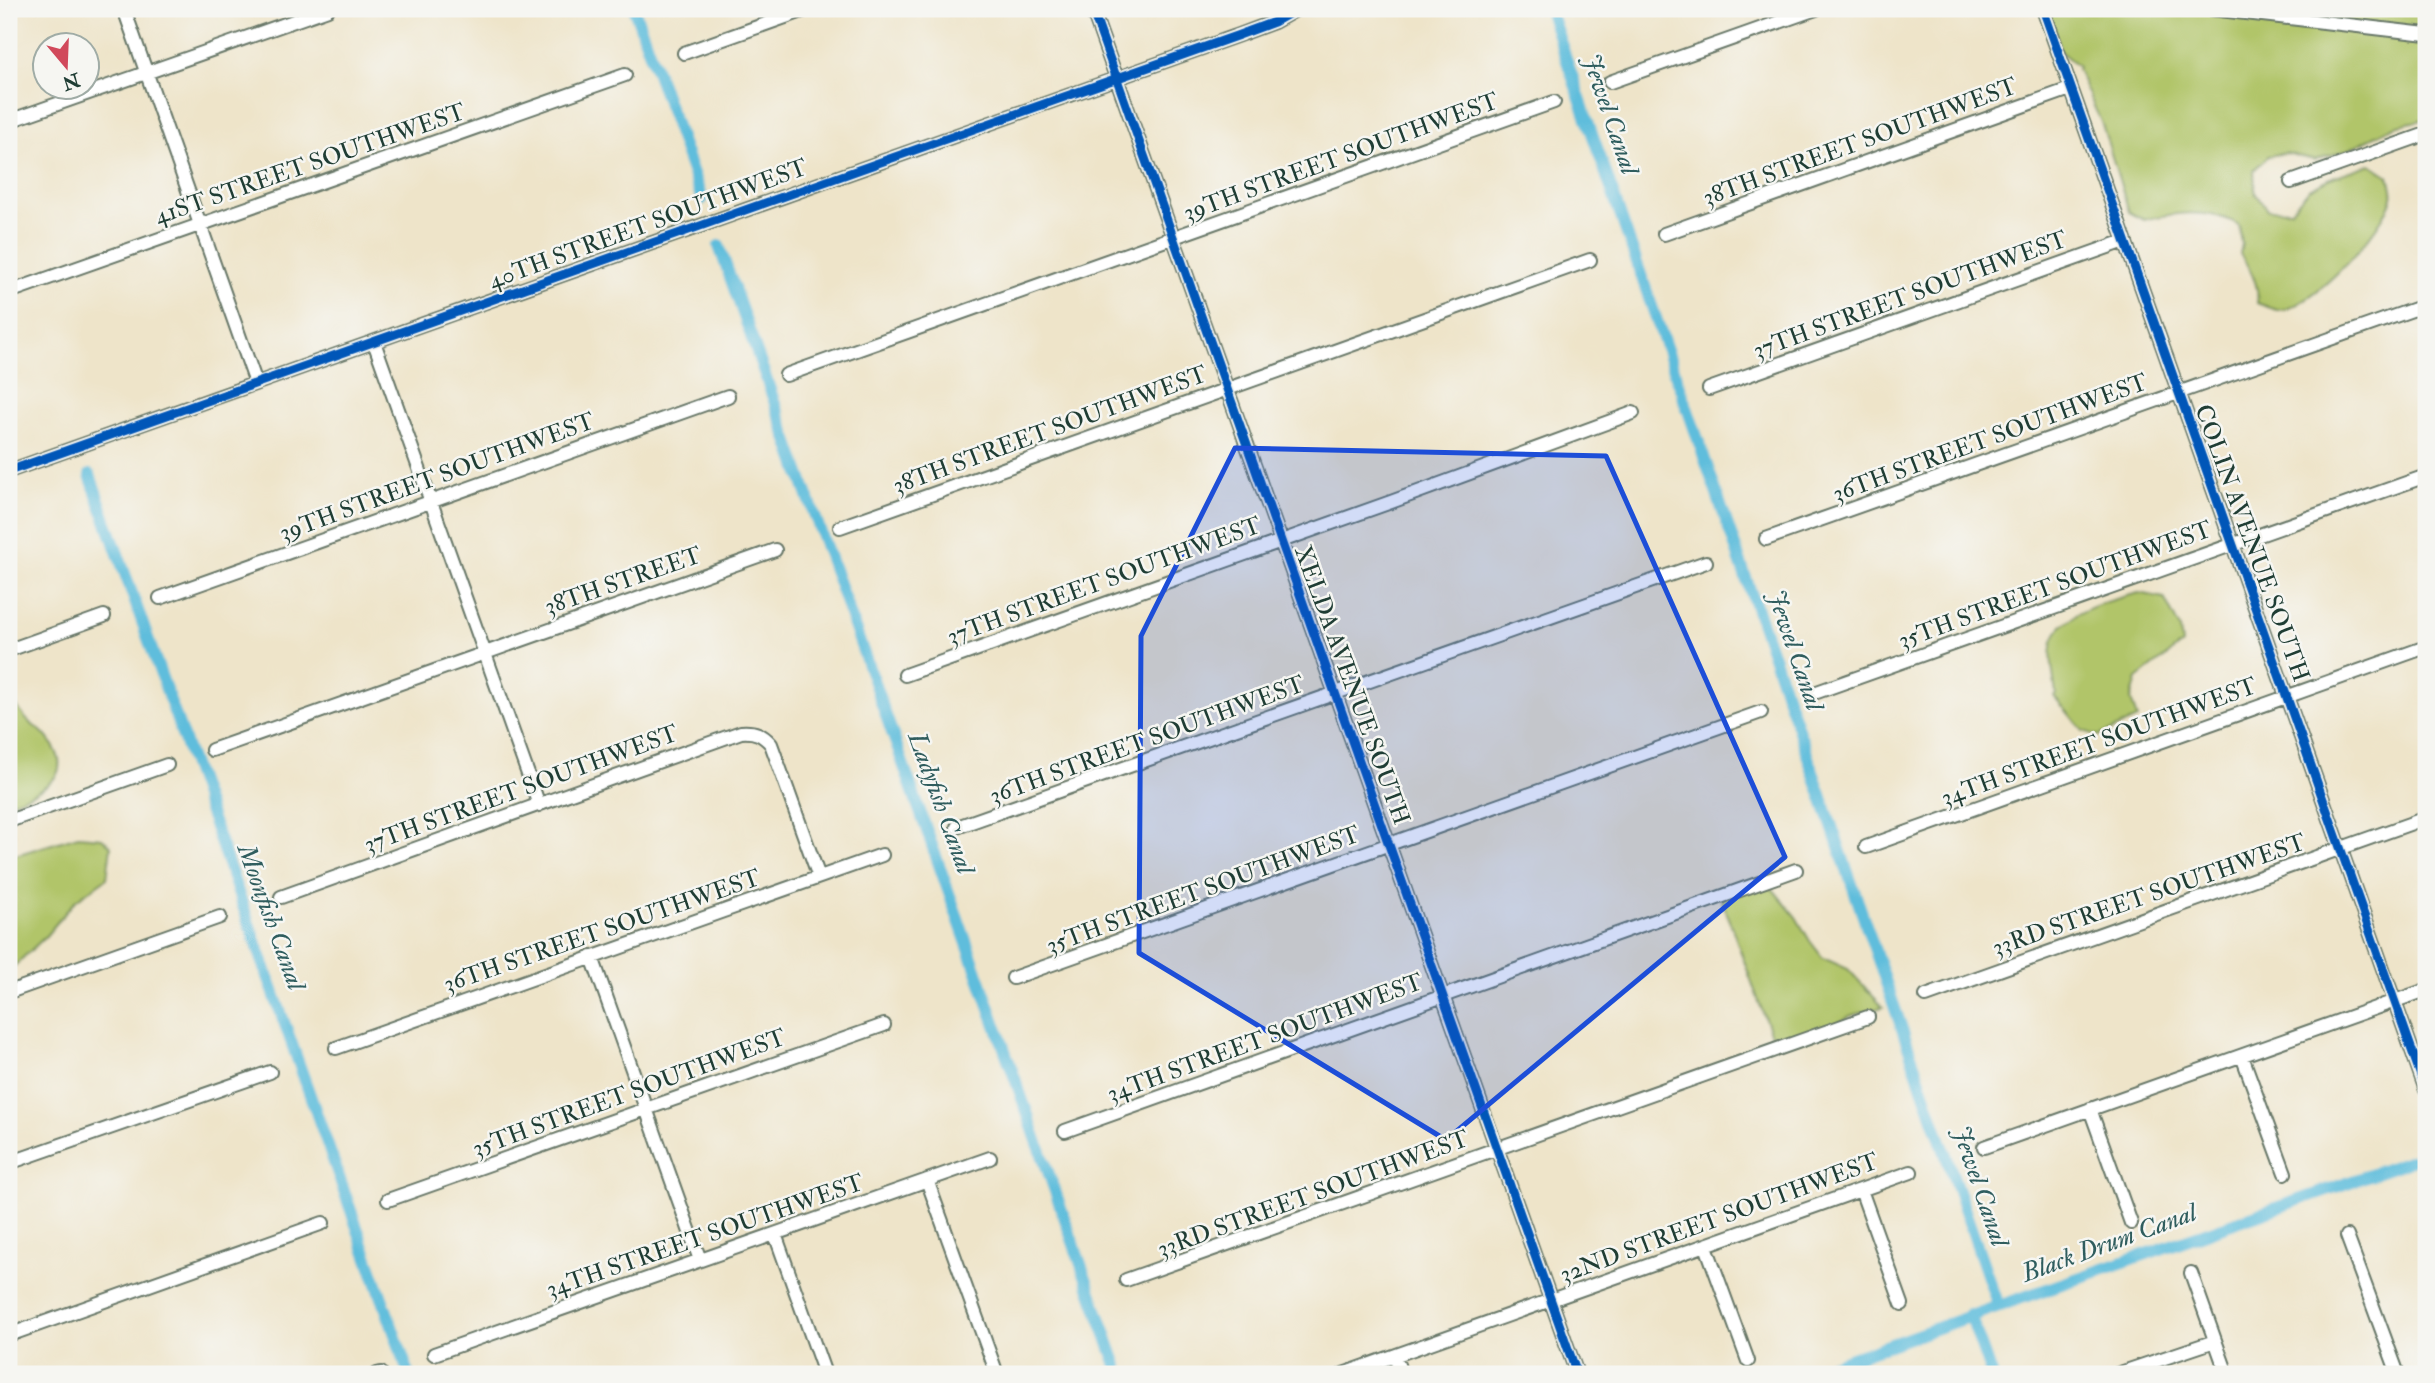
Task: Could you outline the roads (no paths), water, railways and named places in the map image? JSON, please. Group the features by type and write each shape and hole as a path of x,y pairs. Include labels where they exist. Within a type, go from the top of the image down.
{"street":[{"path":"124,9 256,383"},
{"path":"9,121 328,9"},
{"path":"684,53 808,9"},
{"name":"XELDA AVENUE SOUTH","path":"1092,9 1577,1374"},
{"name":"40TH STREET SOUTHWEST","path":"9,471 1274,22 1297,9"},
{"path":"1610,82 1816,9"},
{"name":"COLIN AVENUE SOUTH","path":"2043,9 2426,1090"},
{"path":"2211,9 2426,34"},
{"name":"41ST STREET SOUTHWEST","path":"9,292 625,75"},
{"name":"38TH STREET SOUTHWEST","path":"1664,234 2070,89"},
{"name":"39TH STREET SOUTHWEST","path":"786,375 1554,102"},
{"path":"2291,182 2426,134"},
{"name":"37TH STREET SOUTHWEST","path":"1709,389 2124,241"},
{"name":"38TH STREET SOUTHWEST","path":"840,527 1590,260"},
{"name":"36TH STREET SOUTHWEST","path":"1766,540 2426,305"},
{"path":"374,342 539,804"},
{"name":"39TH STREET SOUTHWEST","path":"160,598 728,396"},
{"name":"37TH STREET SOUTHWEST","path":"905,675 1633,413"},
{"name":"35TH STREET SOUTHWEST","path":"1817,692 2426,476"},
{"name":"38TH STREET","path":"485,653 775,550"},
{"name":"36TH STREET SOUTHWEST","path":"957,827 1706,562"},
{"path":"9,650 104,616"},
{"name":"34TH STREET SOUTHWEST","path":"1866,847 2426,648"},
{"path":"212,750 485,653"},
{"name":"35TH STREET SOUTHWEST","path":"1013,978 1762,712"},
{"name":"37TH STREET SOUTHWEST","path":"281,897 539,804 753,731 764,736 771,744 819,877"},
{"path":"9,821 167,765"},
{"name":"33RD STREET SOUTHWEST","path":"1926,996 2426,818"},
{"name":"36TH STREET SOUTHWEST","path":"336,1048 882,855"},
{"name":"34TH STREET SOUTHWEST","path":"1065,1131 1796,870"},
{"path":"9,992 220,917"},
{"path":"592,957 701,1260"},
{"path":"1984,1147 2426,990"},
{"name":"33RD STREET SOUTHWEST","path":"1126,1280 1868,1017"},
{"name":"35TH STREET SOUTHWEST","path":"388,1200 884,1025"},
{"path":"2242,1055 2285,1173"},
{"path":"9,1163 270,1072"},
{"path":"2090,1109 2131,1223"},
{"name":"34TH STREET SOUTHWEST","path":"434,1354 990,1158"},
{"name":"32ND STREET SOUTHWEST","path":"1343,1374 1911,1172"},
{"path":"927,1180 997,1374"},
{"path":"1861,1190 1902,1304"},
{"path":"9,1335 323,1223"},
{"path":"775,1234 825,1374"},
{"path":"2347,1236 2398,1374"},
{"path":"1706,1246 1748,1361"},
{"path":"2192,1273 2227,1374"},
{"path":"2117,1374 2215,1341"},
{"path":"1395,1356 1401,1374"}],"waterway":[{"name":"Ladyfish Canal","path":"634,9 702,199"},
{"name":"Jewel Canal","path":"1549,9 1998,1306"},
{"name":"Ladyfish Canal","path":"719,246 1120,1374"},
{"name":"Moonfish Canal","path":"90,475 409,1374"},
{"name":"Black Drum Canal","path":"1807,1374 2426,1155"},
{"name":"Jewel Canal","path":"1970,1315 1991,1374"}]}
